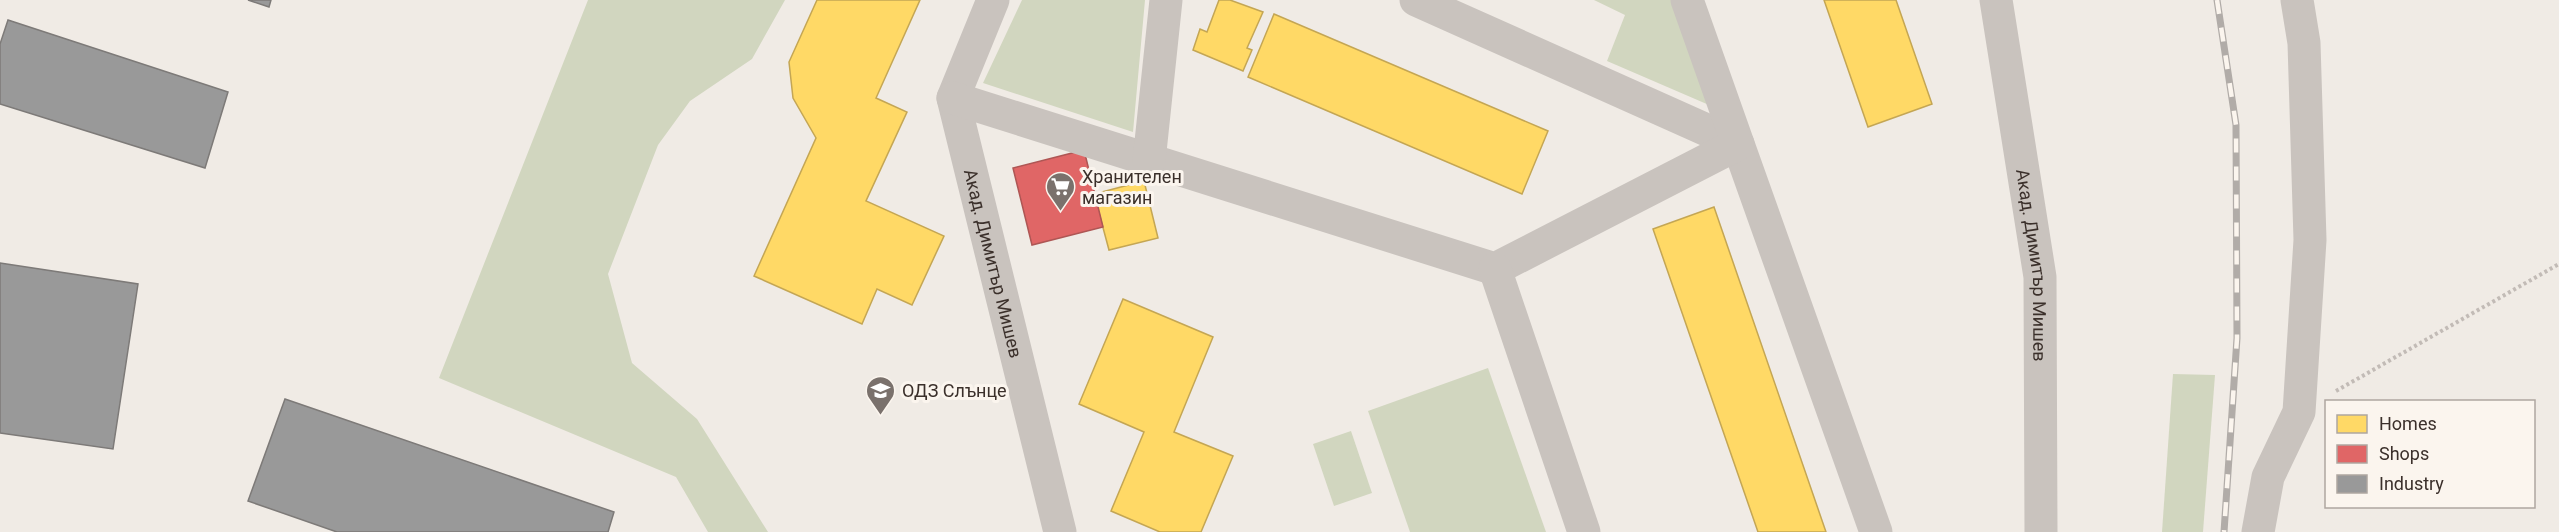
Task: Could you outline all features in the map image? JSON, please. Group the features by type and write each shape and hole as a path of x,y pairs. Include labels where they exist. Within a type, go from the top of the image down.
{"street":[{"path":"993,0 953,98 1495,269 1737,144"},
{"path":"1149,161 1166,0"},
{"path":"1416,0 1737,144"},
{"path":"1687,0 1876,532"},
{"name":"Акад. Димитър Мишев","path":"1996,0 2040,277 2041,532"},
{"path":"2258,532 2268,477 2299,412 2310,240 2304,43 2297,0"},
{"name":"Акад. Димитър Мишев","path":"953,98 1060,532"},
{"path":"1495,269 1584,532"}],"path":[{"path":"2299,412 2559,264"}],"green space":[{"path":"588,0 785,0 752,59 690,101 658,145 608,274 632,363 697,419 768,532 708,532 676,477 439,378"},
{"path":"1022,0 1145,0 1133,132 983,83"},
{"path":"1594,0 1671,0 1709,105 1607,61 1625,15"},
{"path":"1488,368 1546,532 1410,532 1368,411"},
{"path":"2173,374 2215,375 2203,532 2162,532"},
{"path":"1351,431 1372,493 1334,506 1313,444"}],"building: Homes":[{"path":"817,0 920,0 876,98 907,112 866,201 944,236 912,305 877,289 862,324 754,276 816,138 793,98 789,62"},
{"path":"1219,0 1230,0 1263,12 1247,48 1252,50 1243,71 1193,50 1200,29 1207,32"},
{"path":"1824,0 1896,0 1932,104 1868,127"},
{"path":"1274,14 1548,131 1522,194 1248,77"},
{"path":"1144,181 1158,238 1109,250 1094,194"},
{"path":"1714,207 1826,532 1758,532 1653,229"},
{"path":"1123,299 1213,337 1174,432 1233,456 1201,532 1160,532 1111,511 1144,432 1079,404"}],"building: Shops":[{"name":"Хранителен магазин","path":"1084,150 1103,227 1032,245 1013,168"}],"building: Industry":[{"path":"248,0 271,0 269,7"},
{"path":"8,20 228,92 205,168 0,104 0,44"},
{"path":"0,263 138,284 113,449 0,433"},
{"path":"285,399 614,512 608,532 337,532 248,501"}],"railway":[{"path":"2217,0 2236,125 2237,338 2224,532"}],"place":[{"name":"Хранителен магазин","path":"1061,212"},
{"name":"ОДЗ Слънце","path":"881,416"}]}
